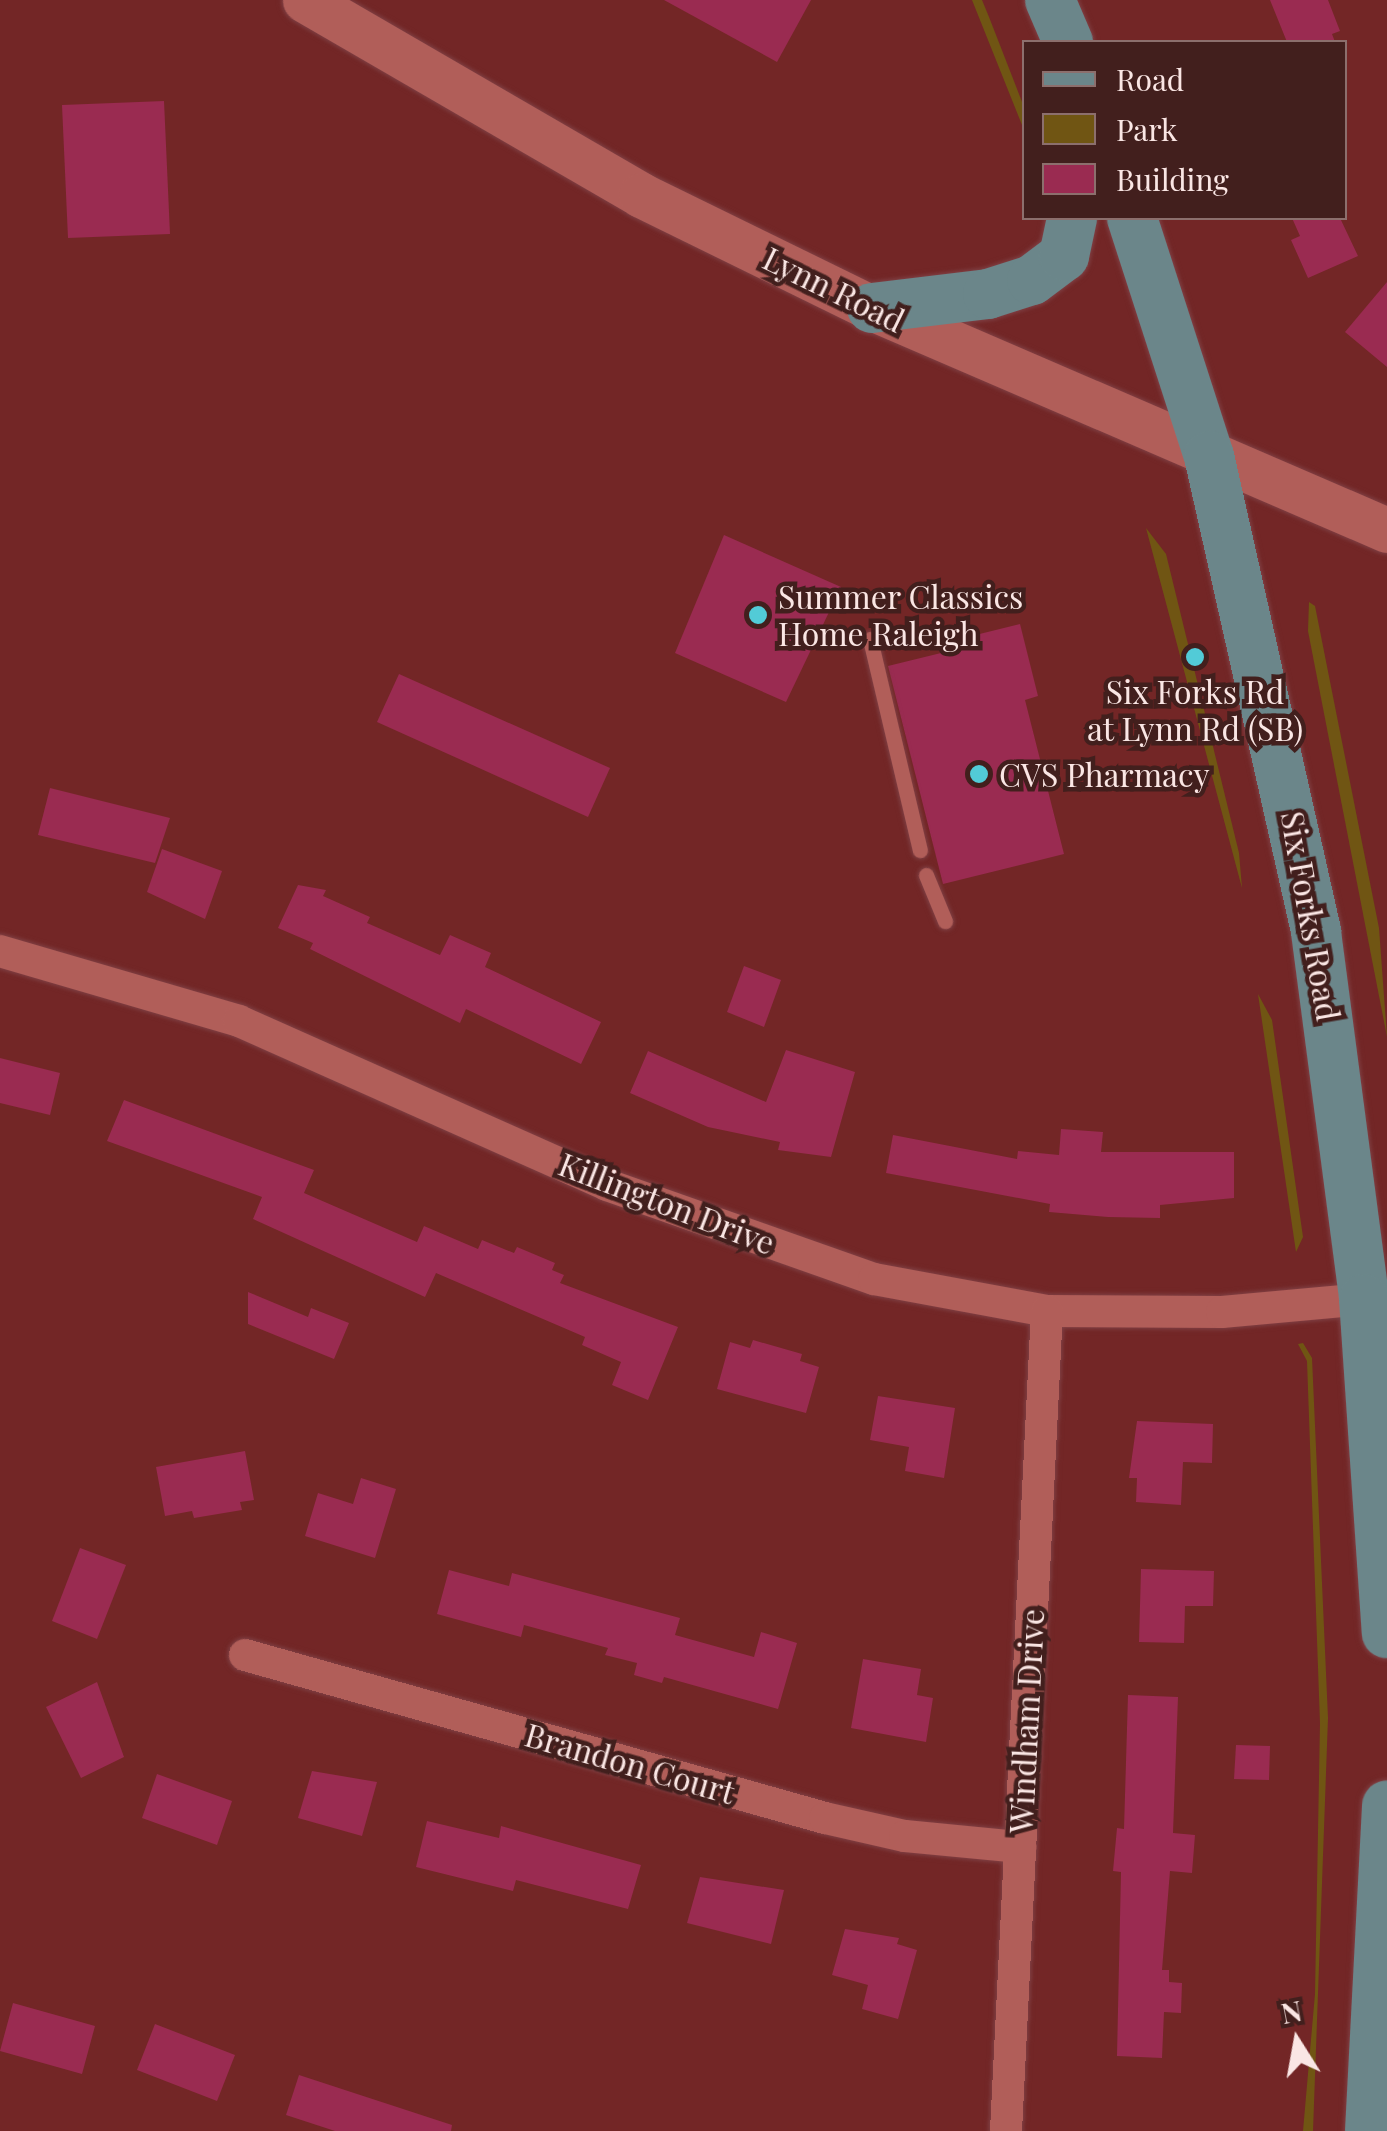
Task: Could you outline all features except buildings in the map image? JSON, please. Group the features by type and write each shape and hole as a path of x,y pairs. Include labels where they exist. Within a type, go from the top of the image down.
{"main road":[{"name":"Lynn Road","path":"305,0 606,176 872,308 1387,530"},
{"path":"872,308 988,294 1032,280 1064,256 1072,220"},
{"name":"Six Forks Road","path":"1133,220 1209,456 1316,932 1364,1299 1387,1633"},
{"path":"1370,2131 1387,1806"}],"street":[{"name":"Killington Drive","path":"0,951 239,1021 606,1185 874,1279 1047,1311 1222,1312 1364,1299"},
{"name":"Windham Drive","path":"1006,2131 1047,1311"},
{"name":"Brandon Court","path":"244,1655 825,1818 905,1836 1020,1847"}],"lane":[{"path":"870,639 920,850"},
{"path":"926,875 945,922"}],"green space":[{"path":"972,0 982,0 989,17 1022,102 1022,125"},
{"path":"1146,528 1166,554 1239,853 1242,888"},
{"path":"1309,602 1315,606 1379,928 1387,1037 1308,631"},
{"path":"1258,994 1272,1020 1303,1237 1296,1252"},
{"path":"1303,1343 1312,1358 1328,1718 1313,2131 1303,2131 1315,1994 1320,1723 1307,1361 1298,1344"}],"place":[{"name":"Summer Classics Home Raleigh","path":"758,615"},
{"name":"Six Forks Rd at Lynn Rd (SB)","path":"1195,657"},
{"name":"CVS Pharmacy","path":"979,774"}]}
